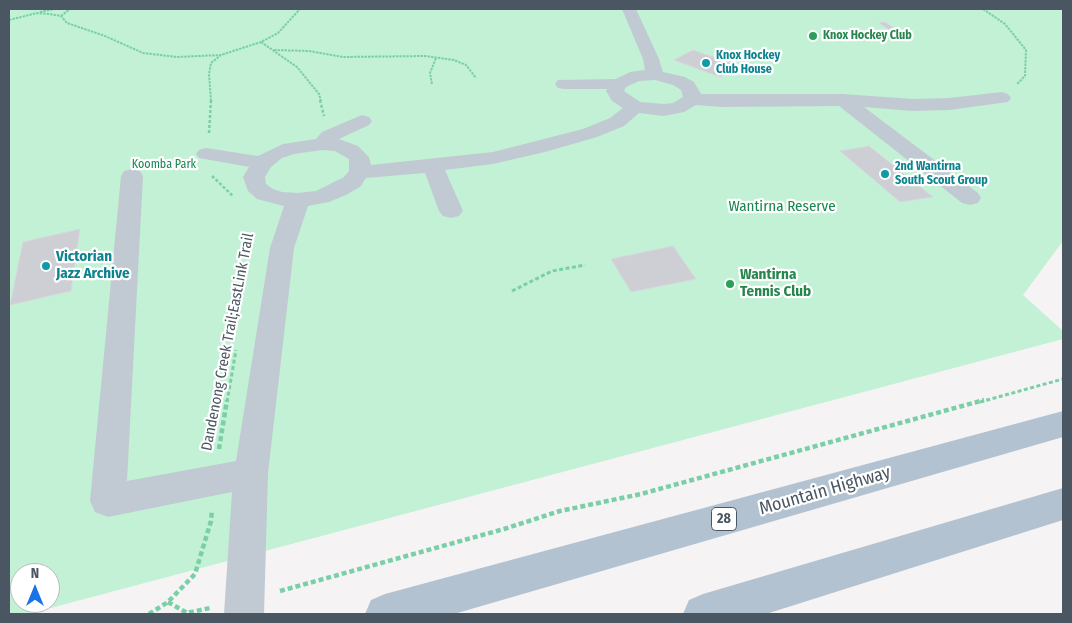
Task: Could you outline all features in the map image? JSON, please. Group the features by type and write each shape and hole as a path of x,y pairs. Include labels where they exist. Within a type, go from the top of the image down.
{"main road":[{"name":"Mountain Highway","path":"385,614 1063,424"},
{"path":"703,614 1063,504"}],"lane":[{"path":"629,9 651,59 655,75"},
{"path":"564,84 619,84 636,76 655,75 679,81 688,86 692,92 692,99"},
{"path":"619,84 615,90 618,96 625,102 635,107 650,110 677,108 692,99 722,101 843,100 949,104 1002,98"},
{"path":"843,100 970,198"},
{"path":"360,172 434,166 493,158 538,148 581,136 617,122 635,107"},
{"path":"326,140 351,150 359,157 360,172 352,182 321,197 298,200 279,199 265,194 256,186 254,176 262,163 274,154 290,148 326,140 362,121"},
{"path":"206,154 262,163"},
{"path":"434,166 451,211"},
{"path":"132,176 108,501 251,473"},
{"path":"245,607 251,473 282,248 298,200"}],"path":[{"path":"9,20 54,9"},
{"path":"61,16 70,9"},
{"path":"37,13 61,16 68,23 105,36 143,53 177,57 221,55 261,42 278,33 300,9"},
{"path":"983,9 1005,24 1026,50 1025,76 1002,98"},
{"path":"261,42 297,67 319,94 326,140"},
{"path":"274,50 309,51 343,57 405,55 436,58 466,65 476,78"},
{"path":"221,55 211,63 209,74 211,107 205,168 218,184 240,202"},
{"path":"432,84 430,73 436,58"},
{"path":"512,291 552,271 585,265"},
{"path":"550,266 552,271"},
{"name":"Dandenong Creek Trail;EastLink Trail","path":"149,614 168,602 195,574 211,521 214,480 231,371 238,342"},
{"path":"168,602 186,613 245,607 560,511 641,494 1063,380"}],"green space":[{"path":"9,9 1063,9 1063,241 1023,295 1063,331 1063,339 60,605 60,563 10,563 10,613 32,613 9,614"}],"building":[{"path":"885,22 899,31 893,32 879,23"},
{"name":"Knox Hockey Club House","path":"693,50 739,66 720,77 674,60"},
{"name":"2nd Wantirna South Scout Group","path":"869,146 933,197 900,202 840,151"},
{"name":"Victorian Jazz Archive","path":"80,229 71,291 10,305 23,242"},
{"path":"673,246 696,279 631,292 611,259"}],"place":[{"name":"Knox Hockey Club","path":"813,36"},
{"name":"Knox Hockey Club House","path":"706,63"},
{"name":"2nd Wantirna South Scout Group","path":"885,174"},
{"name":"Victorian Jazz Archive","path":"46,266"},
{"name":"Wantirna Tennis Club","path":"730,284"}],"park label":[{"name":"Koomba Park","path":"164,165"},
{"name":"Wantirna Reserve","path":"782,207"}]}
